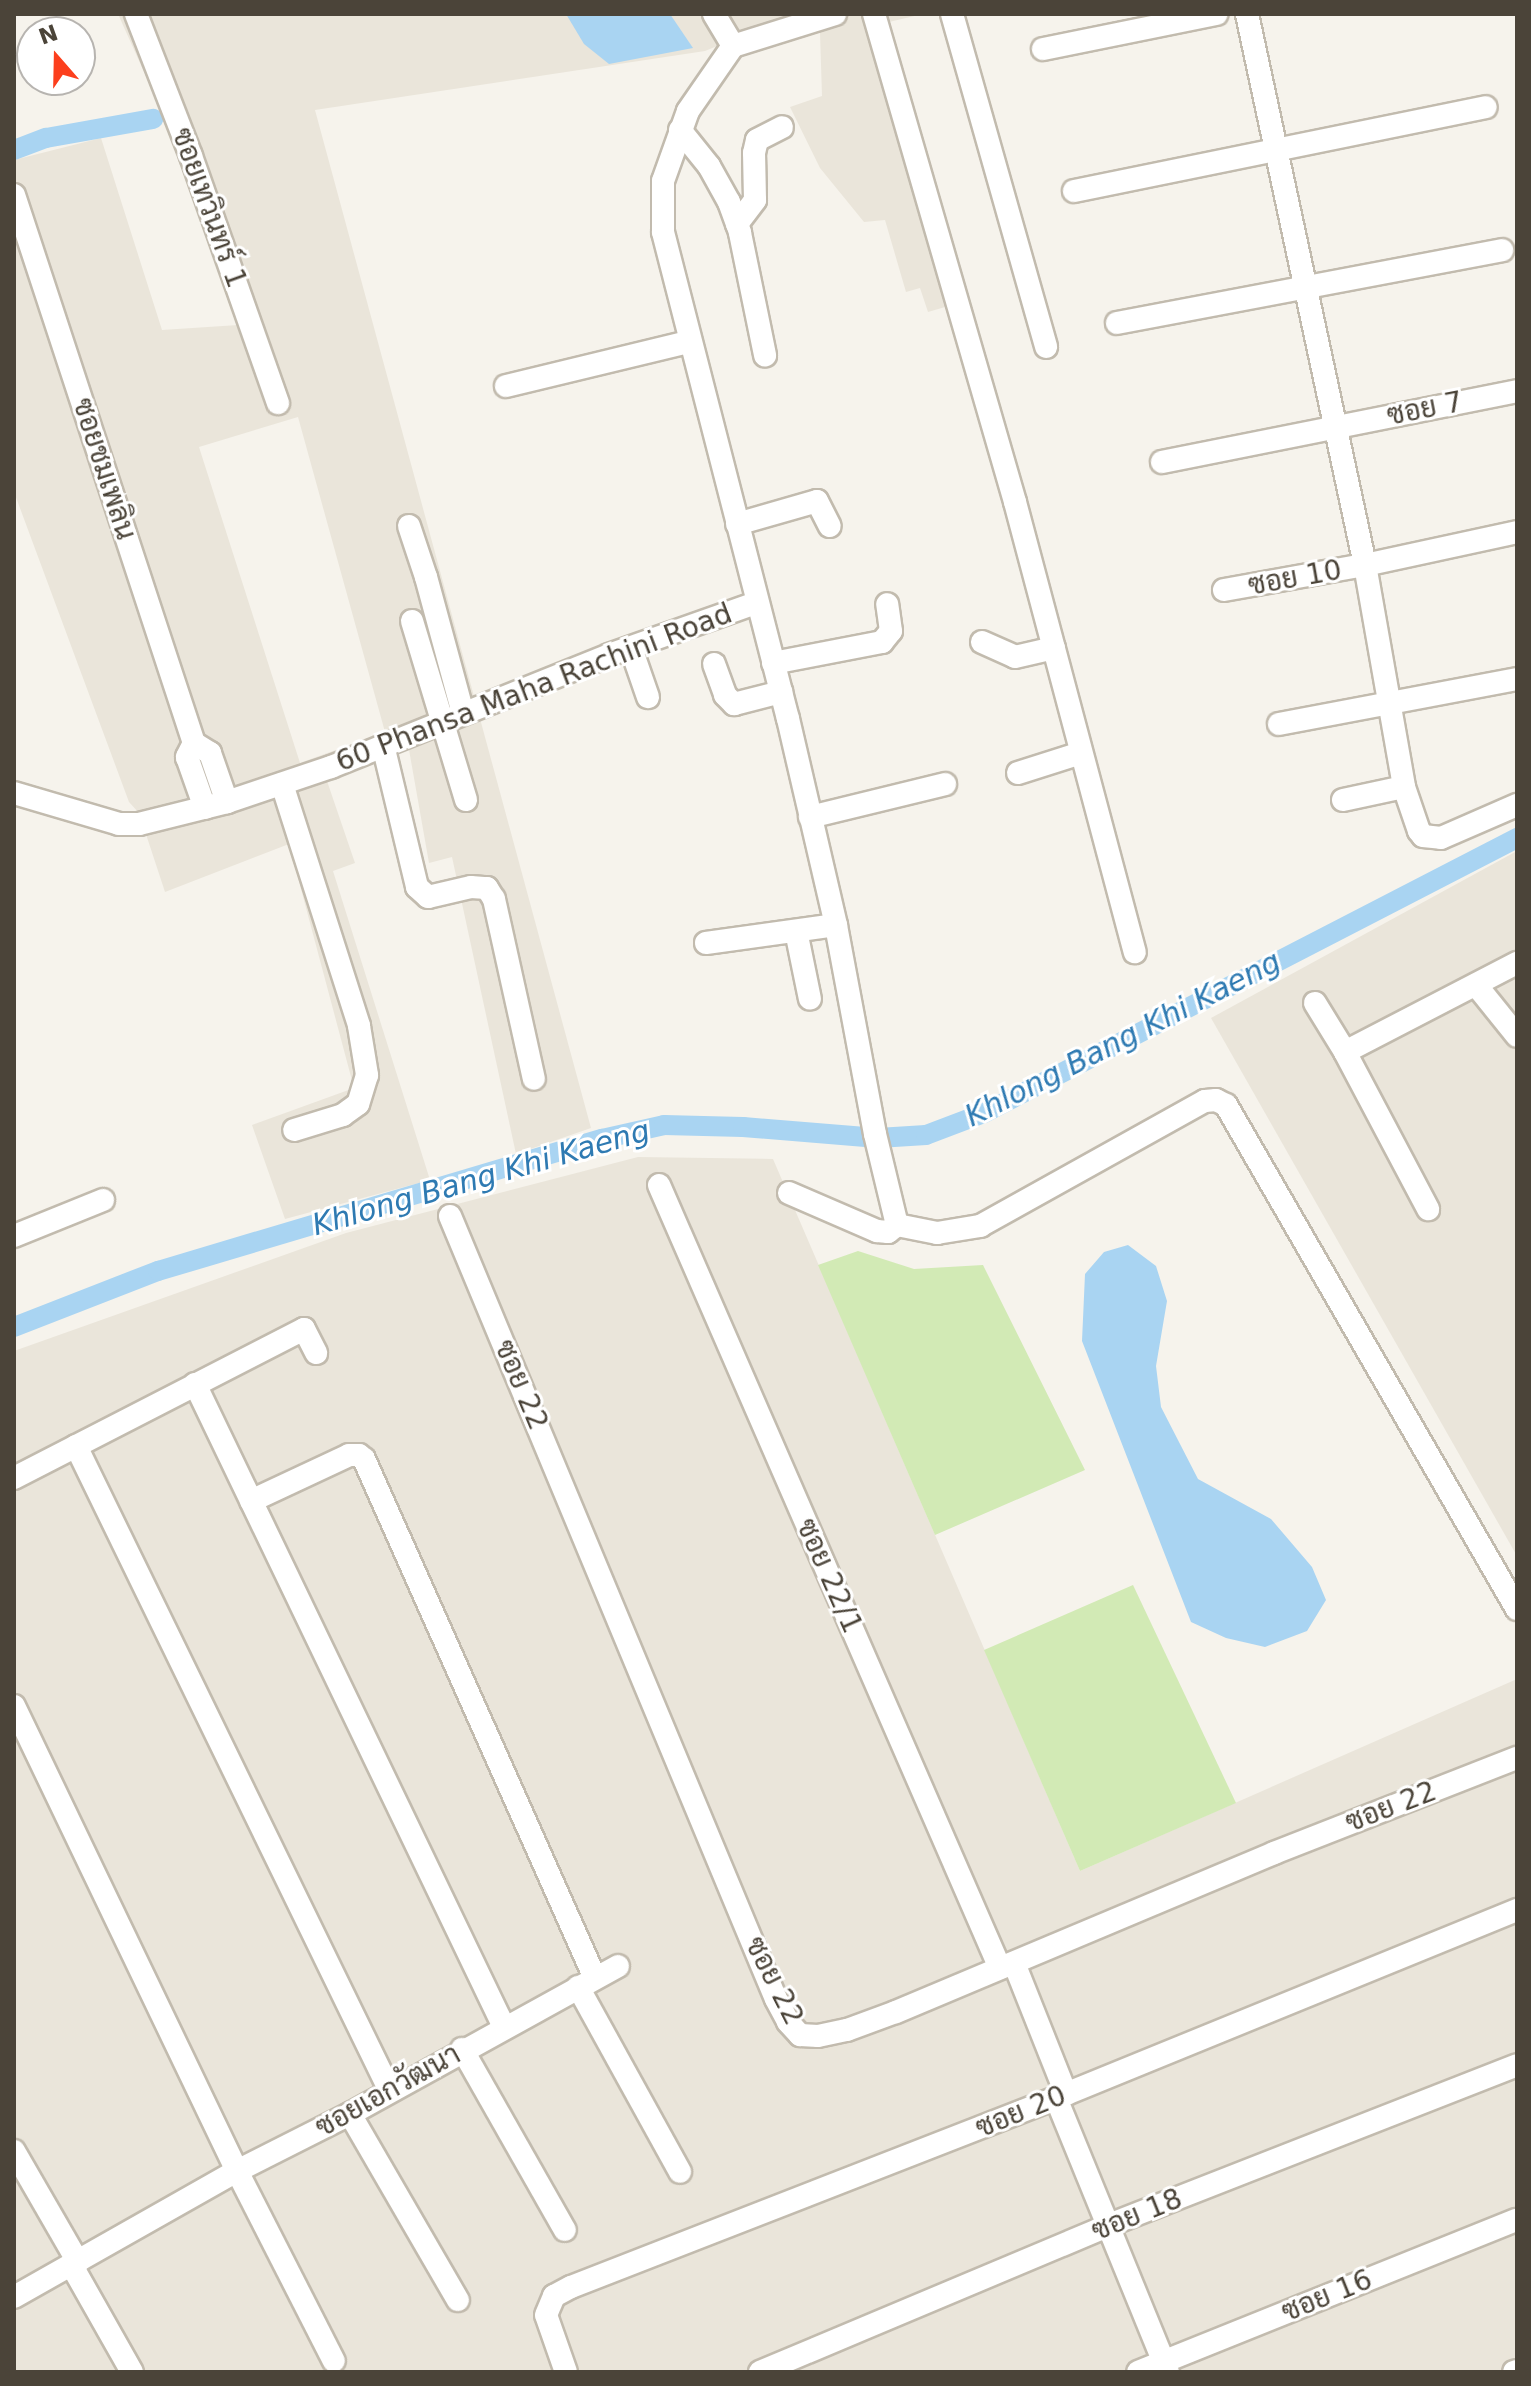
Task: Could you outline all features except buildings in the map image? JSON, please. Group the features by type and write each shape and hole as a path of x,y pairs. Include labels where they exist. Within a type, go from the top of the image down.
{"street":[{"name":"ซอยเทวินทร์ 1","path":"136,14 191,156 278,403"},
{"path":"714,14 733,46 835,14"},
{"path":"874,14 1054,648 1135,952"},
{"path":"952,14 1046,347"},
{"path":"1043,49 1216,14"},
{"path":"1247,14 1365,565 1404,787 1419,831 1431,838 1453,834 1517,805"},
{"name":"60 Phansa Maha Rachini Road","path":"14,793 119,824 139,824 205,808 282,784 631,648 756,603 688,342 663,232 663,181 680,130 688,111 733,46"},
{"path":"1074,191 1486,107"},
{"path":"737,224 755,200 754,153 757,140 782,127"},
{"path":"680,130 709,166 737,224 765,355"},
{"name":"ซอยชมเพลิน","path":"14,195 194,743 210,753 227,802"},
{"path":"1117,323 1502,250"},
{"path":"506,386 688,342"},
{"name":"ซอย 7","path":"1162,462 1517,391"},
{"path":"737,524 817,501 830,526"},
{"path":"409,526 452,717 466,800"},
{"name":"ซอย 10","path":"1224,590 1365,565 1517,532"},
{"path":"756,603 781,692 836,925 875,1134 887,1173 897,1225"},
{"path":"773,663 882,642 891,631 887,604"},
{"path":"412,621 452,717"},
{"path":"982,642 1015,657 1054,648"},
{"path":"631,648 648,697"},
{"path":"714,664 725,695 734,704 781,692"},
{"path":"1279,724 1517,679"},
{"name":"ซอยชมเพลิน","path":"194,743 187,757 205,808"},
{"path":"383,745 417,887 428,897 471,887 487,888 494,899 534,1079"},
{"path":"1018,773 1081,753"},
{"path":"282,784 359,1026 367,1075 358,1104 343,1115 294,1130"},
{"path":"810,817 945,784"},
{"path":"1343,800 1404,787"},
{"path":"706,943 836,925"},
{"path":"796,931 810,999"},
{"path":"1345,1052 1517,963"},
{"path":"1476,985 1517,1036"},
{"path":"1315,1003 1345,1052 1428,1209"},
{"path":"789,1193 877,1231 888,1232 897,1225 937,1233 980,1226 1197,1105 1216,1100 1226,1105 1517,1609"},
{"name":"ซอย 22/1","path":"659,1185 1007,1965 1166,2367"},
{"path":"14,1236 103,1200"},
{"name":"ซอย 22","path":"450,1216 788,2022 800,2035 818,2036 847,2030 1274,1853 1517,1758"},
{"path":"14,1478 304,1329 316,1353"},
{"path":"195,1384 504,2027"},
{"path":"76,1446 390,2091"},
{"path":"251,1501 349,1455 359,1455 364,1459 587,1983 680,2172"},
{"path":"14,1706 237,2171 334,2361"},
{"name":"ซอย 20","path":"566,2372 548,2327 549,2304 554,2296 571,2287 1061,2096 1517,1910"},
{"name":"ซอยเอกวัฒนา","path":"14,2297 237,2171 350,2114 462,2049 618,1966"},
{"path":"462,2049 565,2230"},
{"name":"ซอย 18","path":"760,2372 1109,2225 1517,2065"},
{"path":"350,2114 458,2300"},
{"path":"14,2151 132,2372"},
{"name":"ซอย 16","path":"1138,2372 1166,2367 1517,2220"}],"shaded area":[{"path":"118,14 796,14 705,51 315,110 591,1128 516,1154 452,857 429,863 408,744 327,781 355,863 333,871 430,1180 285,1219 252,1125 354,1088 289,844 165,892 139,813 129,802 14,492 14,160 101,138 162,330 238,325 171,132","holes":["298,417 385,732 300,763 199,447"]},
{"path":"813,14 923,14 889,22 969,300 928,312 920,288 906,292 885,220 864,222 820,168 790,107 822,96 820,33"},
{"path":"1517,851 1517,1556 1211,1018"},
{"path":"638,1157 773,1159 1080,1871 1517,1679 1517,2372 14,2372 14,1351 346,1233"}],"green space":[{"path":"858,1251 914,1269 983,1265 1085,1470 935,1535 818,1265"},
{"path":"1133,1585 1236,1803 1080,1871 984,1650"}],"water":[{"path":"566,14 670,14 693,48 609,64 584,44"},
{"path":"1128,1245 1156,1266 1167,1301 1156,1366 1161,1407 1198,1479 1271,1519 1312,1567 1326,1600 1307,1631 1265,1647 1226,1638 1191,1622 1082,1341 1085,1274 1104,1252"}],"waterway":[{"path":"14,150 46,138 153,119"},
{"name":"Khlong Bang Khi Kaeng","path":"14,1327 158,1271 602,1139 664,1125 743,1127 878,1138 926,1135 984,1113 1517,838"}]}
